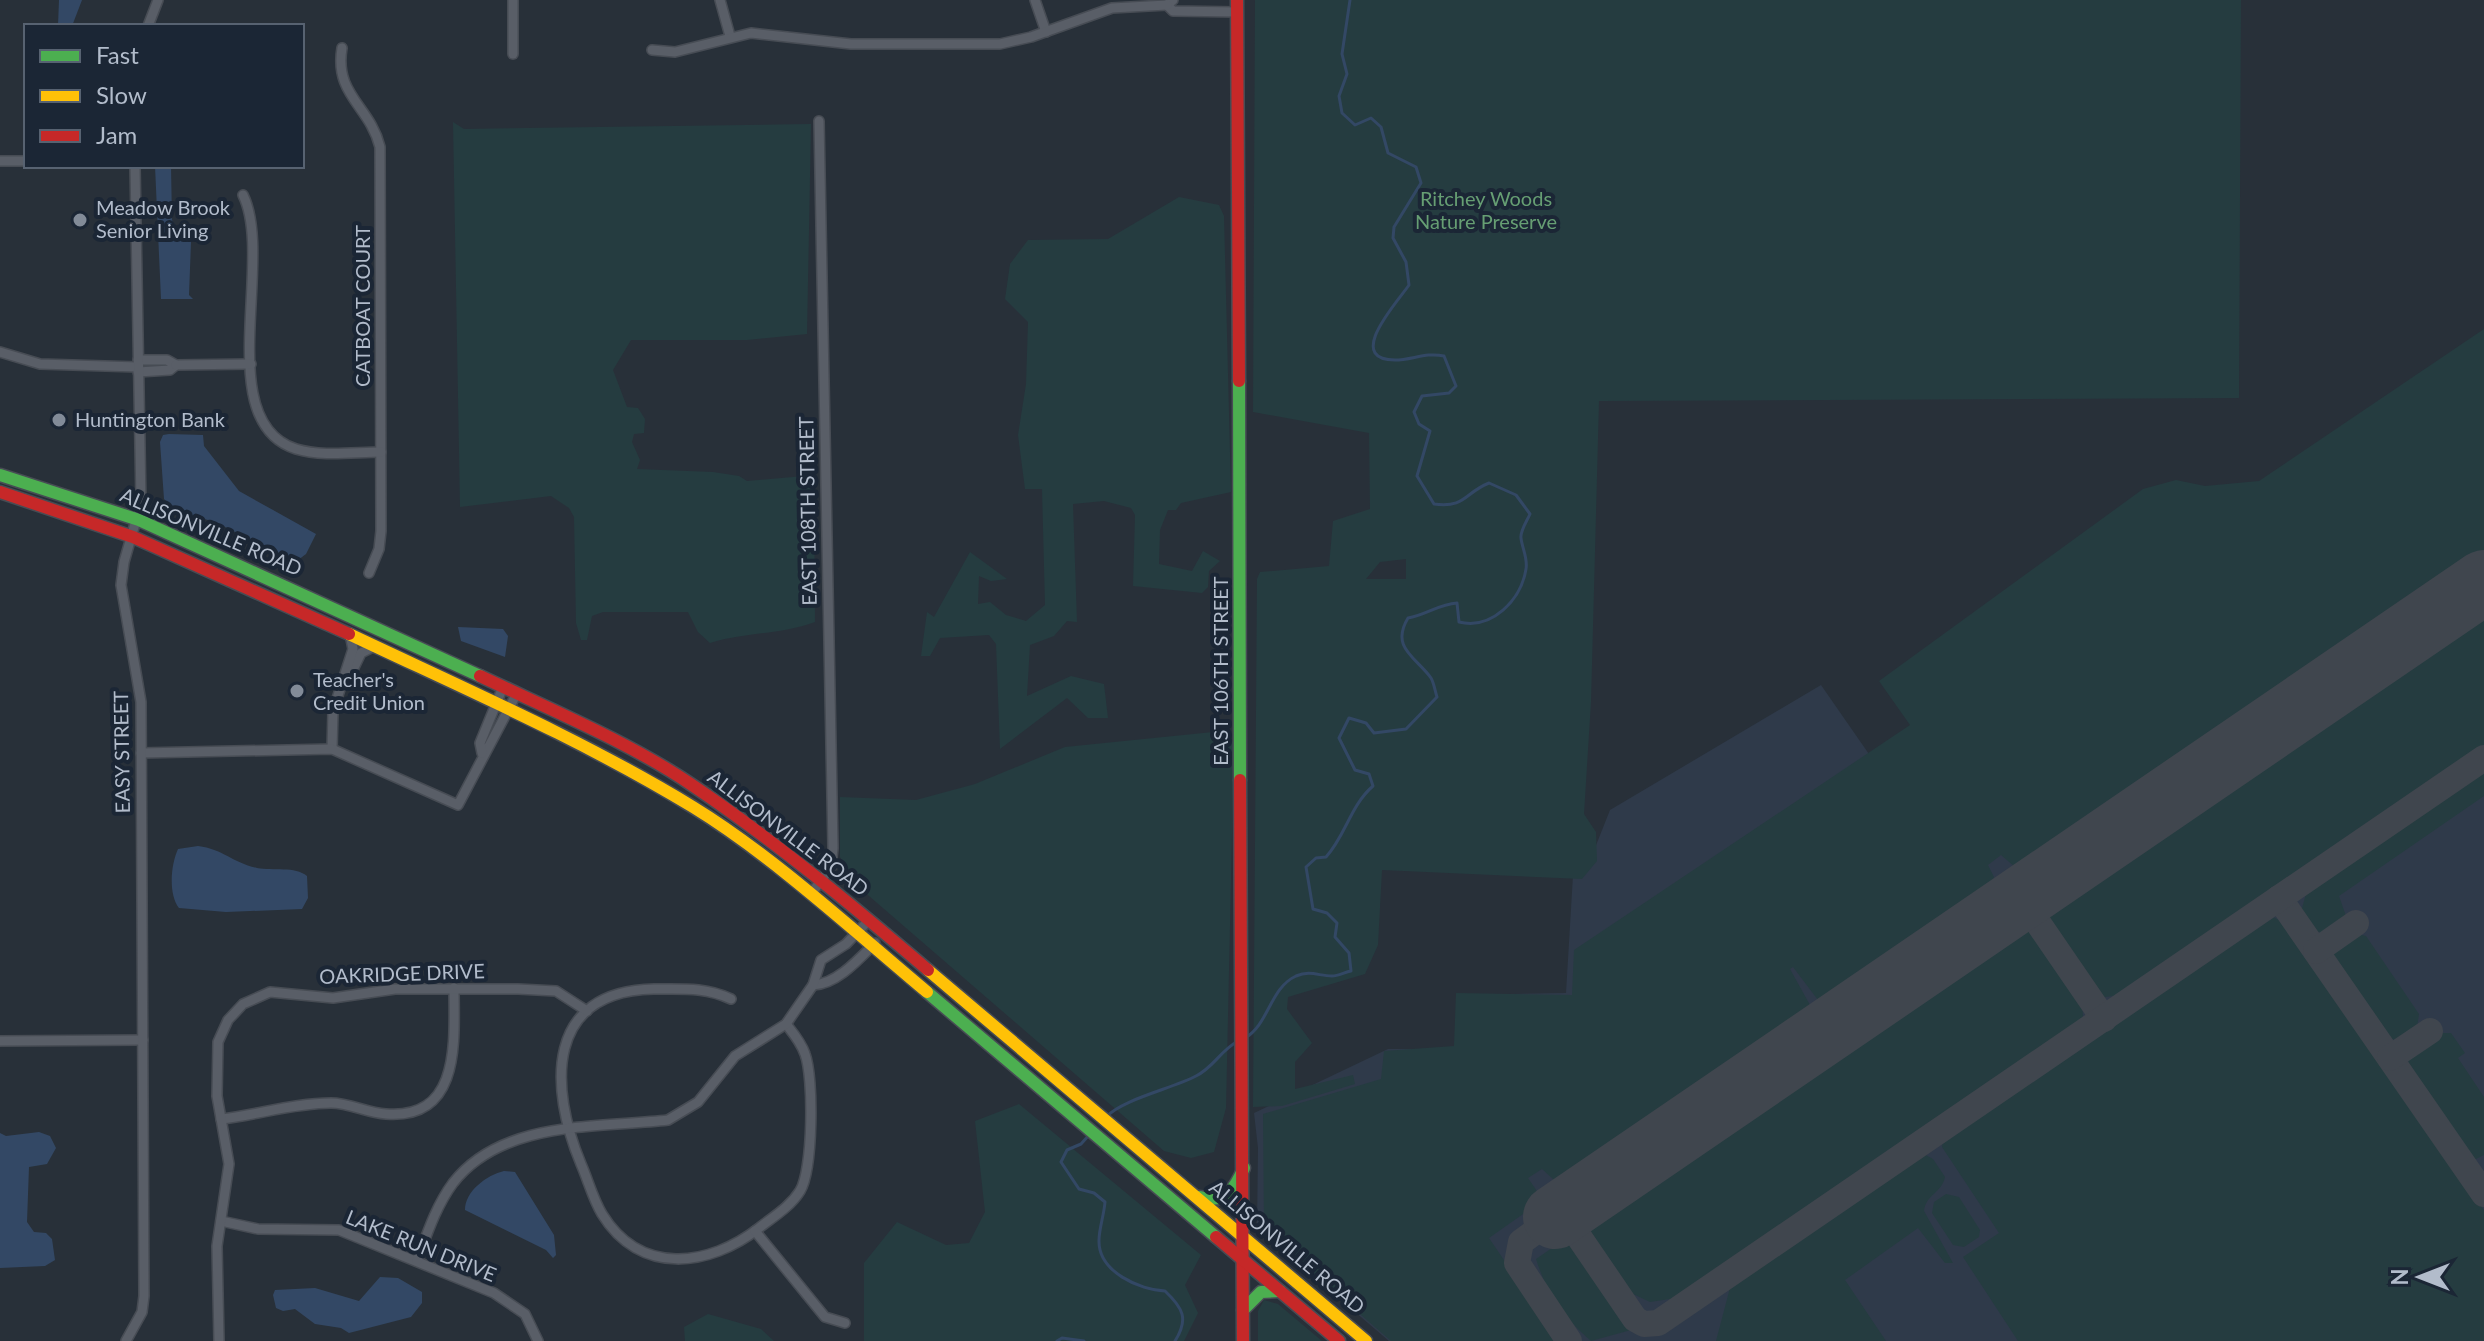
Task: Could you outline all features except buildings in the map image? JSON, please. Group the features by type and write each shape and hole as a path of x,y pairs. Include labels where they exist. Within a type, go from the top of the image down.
{"main road":[{"name":"EAST 106TH STREET","path":"1237,6 1243,1341"},
{"name":"ALLISONVILLE ROAD","path":"0,475 139,520 517,693 637,752 690,783 822,880 1366,1341"},
{"name":"ALLISONVILLE ROAD","path":"0,492 133,537 350,634 509,709 666,790 721,825 811,894 1339,1341"},
{"path":"1195,1195 1223,1201 1232,1194 1244,1168"},
{"path":"1243,1310 1261,1292 1280,1291"}],"street":[{"path":"149,24 158,0"},
{"path":"513,0 513,54"},
{"path":"720,0 730,36"},
{"path":"1035,0 1046,32"},
{"path":"652,50 690,49 730,36 767,33 851,44 989,44 1019,41 1112,8 1170,2 1173,11 1237,6"},
{"name":"CATBOAT COURT","path":"342,48 339,65 344,85 371,123 380,147 381,541 369,573"},
{"name":"EAST 108TH STREET","path":"811,894 831,867 833,848 819,121"},
{"path":"0,161 24,161"},
{"name":"EASY STREET","path":"127,1340 144,1305 140,689 121,585 124,562 139,520 135,168"},
{"path":"243,195 252,226 251,364 255,409 267,430 277,439 310,452 381,452"},
{"path":"0,352 40,364 138,366 170,370 176,365 251,364"},
{"path":"332,749 333,711 353,649 350,634"},
{"path":"342,686 361,653 375,646"},
{"path":"482,753 480,743 503,687"},
{"path":"141,753 332,749 458,805 482,753 489,749 517,693"},
{"path":"417,1261 440,1202 467,1168 512,1142 567,1129 676,1117 698,1102 725,1064 786,1024 813,985 821,960 869,920"},
{"path":"813,985 820,985 851,967 885,934"},
{"path":"221,1119 327,1103 387,1114 415,1110 442,1089 452,1067 454,988"},
{"name":"OAKRIDGE DRIVE","path":"219,1341 217,1246 229,1164 217,1096 218,1042 228,1020 250,1000 270,992 333,998 395,989 547,989 564,995 587,1011"},
{"path":"731,999 706,990 639,990 607,998 587,1011 569,1035 560,1060 567,1129 602,1213 615,1230 649,1253 671,1259 710,1257 755,1231 801,1190 808,1167 807,1061 799,1040 786,1024"},
{"path":"0,1041 143,1040"},
{"name":"LAKE RUN DRIVE","path":"221,1221 258,1229 339,1230 494,1293 518,1307 534,1329 538,1341"},
{"path":"755,1231 825,1317 845,1323"}],"shaded area":[{"path":"2484,339 2484,1341 1389,1341 1257,1228 1258,1148 1254,1113 1388,1049 1457,1049 1458,995 1566,993 1573,875 1587,868 1610,810 1821,685 1871,757"}],"green space":[{"name":"Ritchey Woods Nature Preserve","path":"1255,0 2241,0 2239,398 1599,401 1591,702 1584,814 1596,832 1597,861 1582,879 1382,870 1378,945 1365,974 1288,997 1287,1009 1312,1043 1295,1062 1295,1089 1353,1075 1355,1084 1282,1106 1253,1107 1257,579 1260,572 1329,566 1333,521 1370,509 1369,433 1253,412","holes":["1406,559 1406,579 1366,579 1380,562"]},
{"path":"453,122 464,129 811,124 807,334 747,340 631,340 613,370 627,407 638,408 645,419 644,433 634,434 632,442 640,460 637,469 713,472 739,476 747,481 804,476 814,487 815,622 710,643 698,632 688,612 603,612 592,616 587,640 581,640 576,623 574,517 569,508 551,496 460,507"},
{"path":"1179,197 1219,205 1224,216 1231,492 1181,503 1176,510 1168,510 1160,530 1159,564 1192,571 1203,551 1220,561 1209,571 1208,587 1202,593 1133,586 1135,515 1131,508 1104,501 1073,504 1077,622 1067,621 1054,636 1030,645 1027,696 1071,676 1104,684 1108,718 1088,718 1067,698 1000,749 996,644 989,635 940,638 930,656 921,656 927,612 934,617 970,552 1007,579 991,581 979,576 978,604 990,602 1006,615 1026,621 1045,605 1042,489 1025,489 1018,435 1026,384 1028,322 1005,299 1010,264 1028,240 1108,239"},
{"path":"2484,329 2484,555 2030,867 2015,867 2001,855 1988,865 1994,877 1989,895 1824,1008 1793,967 1790,969 1815,1014 1571,1182 1554,1180 1542,1169 1528,1178 1543,1200 1489,1238 1559,1341 1391,1341 1264,1231 1263,1114 1381,1079 1384,1051 1454,1046 1456,993 1572,995 1574,950 1910,725 1879,681 2143,489 2176,480 2205,486 2259,481"},
{"path":"2484,609 2484,747 2121,995 2105,997 2096,992 2050,925 2049,915 2056,901"},
{"path":"1223,731 1234,743 1226,1108 1214,1152 1191,1158 1164,1151 854,883 840,857 840,797 916,800 975,784 1065,747"},
{"path":"2484,768 2484,796 2339,896 2346,916 2327,933 2314,931 2301,912 2307,890"},
{"path":"2273,917 2287,924 2484,1210 2484,1341 2018,1341 1963,1257 1999,1233 1942,1147 1943,1140 2264,919"},
{"path":"2026,930 2037,937 2082,1004 2083,1016 2075,1028 1683,1297 1650,1302 1631,1293 1592,1242 1591,1227 1596,1215 2011,932"},
{"path":"2357,934 2366,936 2419,1014 2417,1028 2400,1040 2388,1039 2333,959 2335,948"},
{"path":"2442,1033 2451,1033 2465,1053 2458,1058 2484,1097 2484,1155 2476,1159 2469,1157 2407,1067 2410,1055"},
{"path":"1019,1104 1201,1255 1185,1285 1198,1313 1184,1341 864,1341 864,1263 897,1222 946,1245 969,1243 985,1212 975,1121"},
{"path":"1924,1154 1933,1159 1945,1177 1924,1211 1953,1263 1945,1263 1918,1228 1845,1280 1886,1341 1716,1341 1731,1284"},
{"path":"1946,1194 1959,1197 1980,1230 1979,1237 1964,1247 1953,1245 1932,1213 1934,1202"},
{"path":"1568,1237 1631,1330 1591,1341 1557,1304 1536,1259"},
{"path":"1264,1300 1278,1304 1322,1341 1258,1341 1258,1311"},
{"path":"708,1314 761,1329 774,1341 685,1341 684,1327"}],"water":[{"path":"59,0 82,0 73,24 58,24"},
{"path":"155,168 171,168 172,220 179,233 188,235 191,242 189,295 193,299 161,299"},
{"path":"163,435 203,435 204,446 239,491 316,534 306,554 298,560 287,558 215,522 176,511 164,499 160,442"},
{"path":"458,627 503,629 508,636 505,657 461,641"},
{"path":"198,846 257,868 302,873 307,876 308,898 302,909 226,912 179,908 172,887 176,855 178,849"},
{"path":"39,1132 50,1136 56,1148 47,1164 29,1167 27,1222 34,1232 46,1233 52,1239 55,1260 45,1266 0,1268 0,1133 6,1136"},
{"path":"504,1171 515,1172 554,1235 556,1255 553,1258 546,1250 465,1210 469,1196 478,1185"},
{"path":"380,1277 398,1278 422,1292 422,1303 411,1317 349,1333 341,1328 315,1324 295,1309 283,1311 276,1308 275,1290 315,1288 359,1301"}],"waterway":[{"path":"1245,1038 1259,1024 1280,989 1296,976 1310,973 1334,976 1351,971 1349,953 1335,937 1337,923 1327,913 1313,909 1306,867 1316,858 1326,857 1359,802 1373,786 1369,774 1355,770 1339,738 1349,718 1366,723 1374,733 1406,729 1437,697 1431,678 1403,645 1403,628 1408,618 1457,603 1459,622 1471,623 1493,617 1511,602 1526,569 1521,535 1530,514 1516,495 1489,483 1459,502 1434,504 1417,476 1430,431 1419,424 1414,412 1422,396 1449,393 1456,386 1444,356 1395,360 1380,357 1374,350 1379,328 1409,285 1406,262 1393,238 1394,227 1421,183 1416,167 1388,153 1381,127 1371,118 1355,125 1342,113 1339,96 1347,74 1342,54 1350,0"},
{"path":"1106,1117 1124,1105 1196,1076 1238,1041"},
{"path":"1090,1134 1081,1144 1067,1150 1061,1162 1079,1189 1094,1193 1105,1202 1099,1240 1105,1261 1133,1283 1165,1291 1180,1308 1183,1320 1175,1341"},
{"path":"1057,1341 1062,1338 1084,1341"}],"taxiway":[{"path":"1562,1212 1635,1319 1644,1324 1658,1323 2484,758"},
{"path":"2021,898 2104,1019"},
{"path":"2279,898 2484,1194"},
{"path":"2316,951 2356,923"},
{"path":"2390,1058 2430,1031"},
{"path":"1555,1217 1521,1242 1517,1263 1569,1341"}],"runway":[{"path":"1555,1217 2484,582"}],"traffic: fast":[{"path":"1239,381 1240,780"},
{"path":"0,475 139,520 480,676"},
{"path":"927,992 1216,1237"},
{"path":"1200,1197 1223,1197 1237,1183 1244,1168"},
{"path":"1243,1310 1261,1292 1280,1291"}],"traffic: slow":[{"path":"349,634 566,737 693,807 783,871 927,992"},
{"path":"928,970 1366,1341"}],"traffic: jam":[{"path":"1237,0 1239,381"},
{"path":"0,492 133,537 349,634"},
{"path":"480,676 616,740 692,785 813,874 928,970"},
{"path":"1240,780 1243,1341"},
{"path":"1216,1237 1339,1341"}],"place":[{"name":"Meadow Brook Senior Living","path":"80,220"},
{"name":"Huntington Bank","path":"59,420"},
{"name":"Teacher's Credit Union","path":"297,691"}]}
